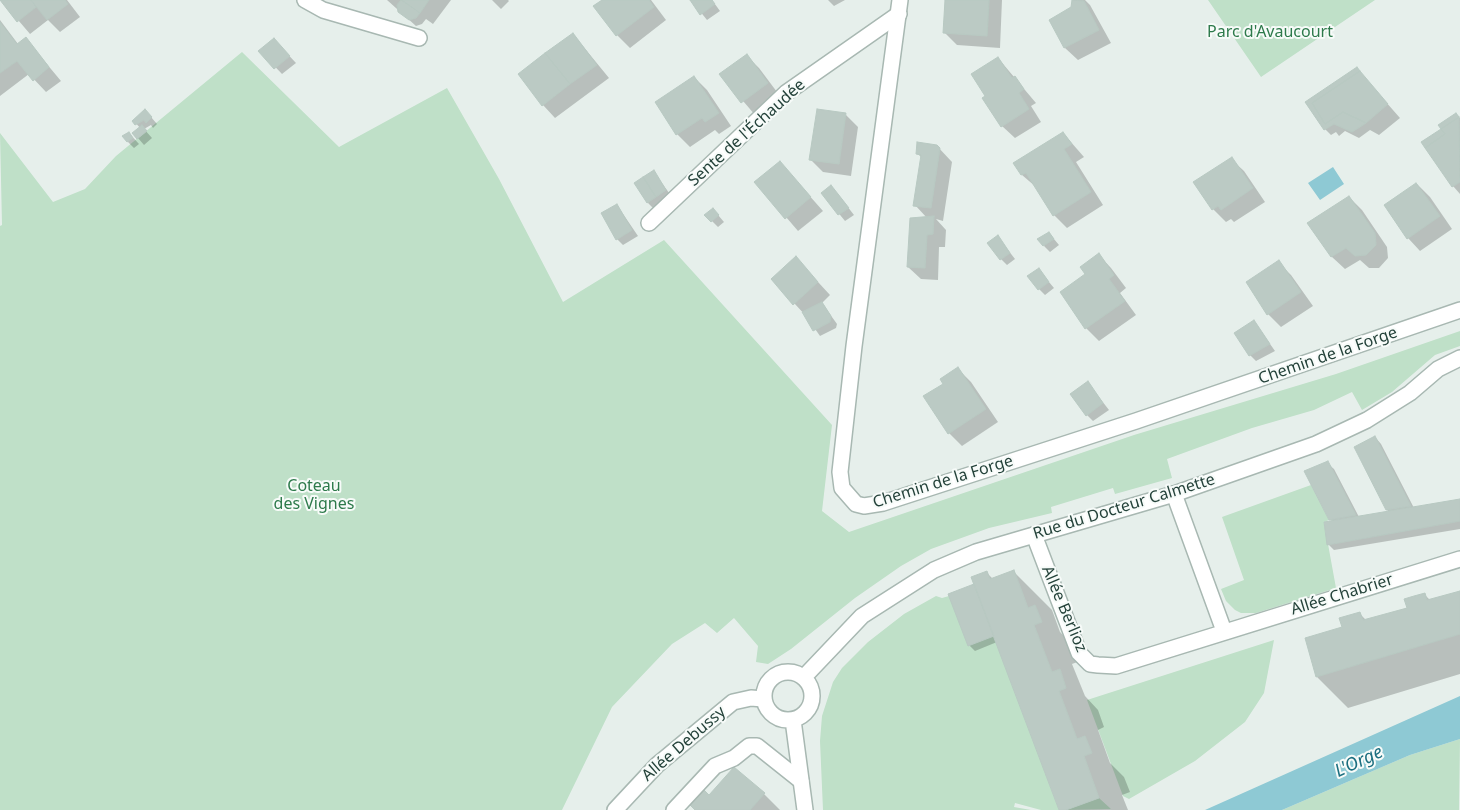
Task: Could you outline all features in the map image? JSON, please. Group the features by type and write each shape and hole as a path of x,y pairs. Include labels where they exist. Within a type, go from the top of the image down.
{"street":[{"path":"305,0 323,10 419,38"},
{"name":"Sente de l'Échaudée","path":"649,223 786,93 899,7"},
{"name":"Chemin de la Forge","path":"899,7 854,346 840,472 842,488 856,504 864,506 902,496 1136,421 1460,310"},
{"name":"Rue du Docteur Calmette","path":"804,677 862,616 934,570 976,552 1174,494 1265,463 1358,424 1410,393 1438,369 1460,358"},
{"path":"1174,494 1224,631"},
{"name":"Allée Berlioz","path":"1034,535 1080,653 1090,664 1116,666 1224,631"},
{"name":"Allée Chabrier","path":"1224,631 1460,559"},
{"path":"780,673 796,673 804,677 809,683 812,698 806,712 793,720 785,721 770,714 763,699 767,683 780,673"},
{"name":"Allée Debussy","path":"615,810 657,765 733,702 750,698 763,699"},
{"path":"793,720 805,810"},
{"path":"674,810 715,766 734,758 749,746 757,746 802,781"}],"green space":[{"name":"Parc d'Avaucourt","path":"1208,0 1375,0 1261,77"},
{"name":"Coteau des Vignes","path":"242,52 339,147 447,88 499,179 563,302 664,240 832,425 822,511 849,532 1134,435 1336,374 1460,331 1460,346 1435,355 1392,392 1362,410 1352,392 1314,410 1252,428 1167,459 1172,478 1115,494 1113,488 1051,507 1052,513 989,528 931,549 901,566 855,598 791,649 768,664 756,662 758,646 734,618 717,633 705,623 672,644 612,707 562,810 0,810 0,226 2,225 0,133 53,202 85,189 116,156"},
{"path":"1311,485 1329,520 1324,522 1336,588 1256,613 1241,613 1235,610 1226,601 1221,589 1244,580 1222,517"},
{"path":"936,596 942,598 949,596 994,636 1059,810 1041,810 1015,803 1014,807 1031,810 823,810 820,741 822,716 833,682 842,668 868,642 904,614"},
{"path":"1274,640 1264,693 1245,722 1195,761 1129,799 1123,796 1087,700"},
{"path":"1460,739 1459,810 1282,810 1410,755"},
{"path":"1099,798 1111,809 1066,810"}],"water":[{"path":"1333,167 1344,184 1320,200 1308,183"},
{"name":"L'Orge","path":"1460,696 1460,739 1410,755 1282,810 1205,810"}],"building":[{"path":"0,0 31,0 36,7 17,22"},
{"path":"31,0 65,0 68,4 47,20"},
{"path":"401,0 420,13 416,18 409,20 398,12 397,5"},
{"path":"402,0 429,0 420,13"},
{"path":"602,0 649,0 654,7 616,36 593,6"},
{"path":"690,0 712,0 715,4 700,15"},
{"path":"945,0 989,0 987,36 943,33"},
{"path":"1072,0 1084,1 1099,30 1064,48 1049,20 1071,7"},
{"path":"0,22 17,44 26,37 49,67 33,81 17,61 0,73"},
{"path":"573,33 597,65 570,84 545,53"},
{"path":"274,38 290,56 274,69 258,51"},
{"path":"545,53 570,84 542,106 518,74"},
{"path":"747,54 768,83 741,103 719,74"},
{"path":"998,57 1012,78 1015,76 1024,89 1019,93 1029,109 1001,127 982,98 985,96 971,74"},
{"path":"1357,67 1360,71 1312,103 1325,124 1343,112 1366,123 1352,132 1334,124 1324,130 1305,102"},
{"path":"1360,71 1388,104 1366,123 1343,112 1325,124 1312,103"},
{"path":"694,76 719,113 705,122 702,118 676,135 655,102"},
{"path":"145,109 152,117 146,123 144,120 135,125 132,121"},
{"path":"817,109 846,113 839,164 809,160"},
{"path":"1456,113 1459,117 1441,129 1438,125"},
{"path":"1459,117 1460,182 1452,187 1425,148 1445,134 1441,129"},
{"path":"142,125 147,131 137,139 132,133"},
{"path":"1441,129 1445,134 1425,148 1421,142"},
{"path":"129,132 133,138 127,142 122,136"},
{"path":"1063,132 1072,144 1064,149 1091,192 1053,216 1026,173 1021,175 1013,163"},
{"path":"917,142 937,145 940,148 931,208 913,206 921,155 916,154"},
{"path":"1232,157 1253,188 1221,210 1218,206 1212,210 1193,182"},
{"path":"780,161 811,197 785,219 754,182"},
{"path":"654,170 666,190 656,197 643,177"},
{"path":"643,177 656,197 647,203 634,183"},
{"path":"1416,183 1440,216 1407,239 1384,205"},
{"path":"831,185 849,208 838,215 821,193"},
{"path":"1349,196 1375,233 1376,245 1366,255 1355,256 1346,248 1331,257 1307,223"},
{"path":"617,204 632,230 616,240 601,213"},
{"path":"713,208 719,215 711,222 704,215"},
{"path":"934,216 933,234 927,235 925,268 907,267 910,218"},
{"path":"1049,232 1054,239 1043,246 1037,239"},
{"path":"998,235 1010,253 1000,260 987,243"},
{"path":"1099,253 1114,275 1109,279 1125,301 1085,329 1060,292 1085,274 1080,267"},
{"path":"796,256 818,282 793,305 771,279"},
{"path":"1279,260 1301,292 1267,315 1246,282"},
{"path":"1039,268 1049,282 1038,290 1027,276"},
{"path":"822,302 831,316 830,322 813,331 802,312"},
{"path":"1254,320 1270,344 1249,356 1234,333"},
{"path":"958,367 986,409 948,434 923,396 943,384 940,379"},
{"path":"1088,381 1103,403 1086,416 1070,394"},
{"path":"1375,436 1411,506 1386,510 1354,447"},
{"path":"1328,461 1356,515 1329,520 1304,471"},
{"path":"1460,499 1460,521 1327,545 1324,522"},
{"path":"1014,570 1028,608 1035,605 1042,622 1034,625 1052,672 1060,669 1066,688 1059,691 1077,739 1085,736 1092,753 1084,756 1099,798 1066,810 1059,810 971,577 987,571 990,579"},
{"path":"974,584 994,636 968,646 948,594"},
{"path":"1460,591 1460,634 1316,677 1305,638 1342,627 1339,618 1360,612 1363,620 1407,608 1404,599 1414,596 1425,593 1427,600"},
{"path":"734,767 765,793 750,810 695,810 689,804 703,789 709,795"}]}
